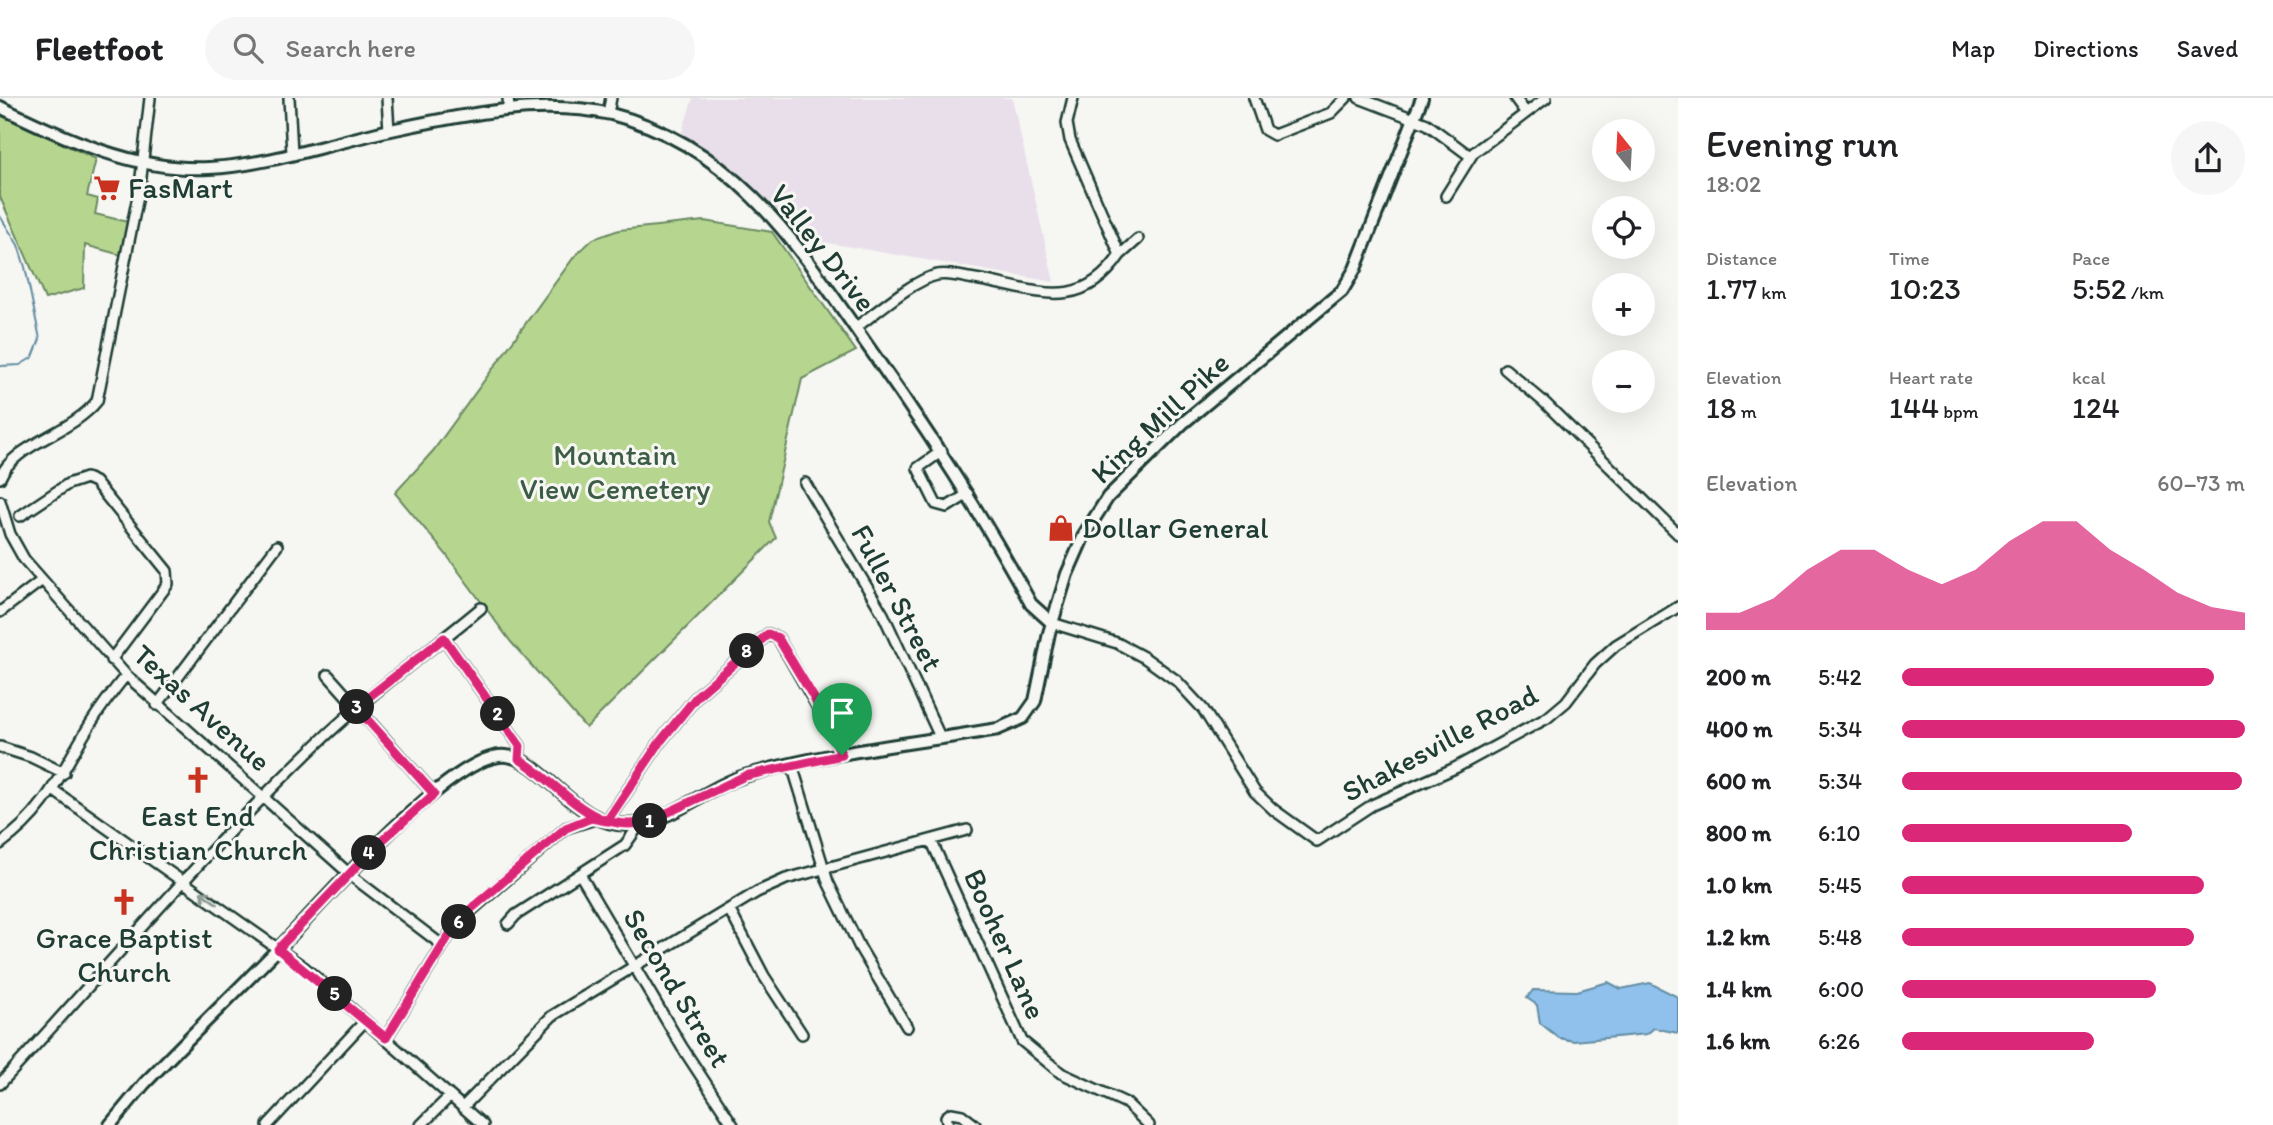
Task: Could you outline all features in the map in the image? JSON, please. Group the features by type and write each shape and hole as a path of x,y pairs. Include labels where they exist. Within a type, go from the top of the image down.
{"main road":[{"name":"King Mill Pike","path":"640,824 730,782 792,765 1008,726 1029,711 1038,692 1052,623 1085,533 1123,480 1217,393 1342,291 1355,269 1422,98"},
{"name":"Valley Drive","path":"0,107 73,141 144,163 206,169 240,165 508,104 608,113 673,139 706,159 747,190 790,236 942,451 1031,604 1052,623"},
{"path":"110,1125 153,1074 350,873 434,794 476,763 498,756 519,759 569,800 602,820 640,824"}],"street":[{"path":"0,478 10,461 83,418 97,401 144,163 150,98"},
{"path":"289,98 292,153"},
{"path":"387,98 389,131"},
{"path":"608,113 611,98"},
{"path":"1073,98 1067,123 1070,141 1120,255"},
{"path":"1254,98 1265,130 1274,135 1331,113 1346,98"},
{"path":"1359,98 1376,101 1440,131 1470,156"},
{"path":"1515,98 1526,113"},
{"path":"1446,196 1470,156 1546,98"},
{"path":"855,328 931,277 946,274 1071,294 1087,289 1106,275 1120,255 1138,239"},
{"path":"1505,369 1544,402 1678,534"},
{"path":"942,451 918,468 936,505 947,507 968,494"},
{"path":"20,516 68,484 86,478 95,482 167,571 168,584 111,660"},
{"name":"Fuller Street","path":"805,483 883,614 941,739"},
{"name":"Texas Avenue","path":"0,501 18,549 41,581 111,660 157,705 350,873 442,945"},
{"path":"157,705 277,546"},
{"path":"0,612 41,581"},
{"name":"Shakesville Road","path":"1318,841 1372,805 1455,768 1547,718 1616,645 1678,607"},
{"path":"0,1084 264,797 356,707 481,608"},
{"name":"Valley Drive","path":"1052,623 1117,643 1145,658 1177,681 1203,709 1263,800 1318,841"},
{"path":"386,1038 442,945 472,908 550,839 573,824 602,820 691,704 768,634 778,638 820,710 842,755"},
{"path":"444,638 520,746 519,759"},
{"path":"0,844 33,818 64,773 90,724 126,675"},
{"path":"328,675 434,794"},
{"path":"0,747 31,757 64,773"},
{"path":"792,765 822,868 860,947 907,1027"},
{"path":"53,790 278,949 386,1038 483,1125"},
{"path":"508,924 516,915 581,876 625,845 640,824"},
{"path":"463,1107 552,1016 774,884 822,868 967,830"},
{"name":"Booher Lane","path":"932,840 1022,1041 1061,1073 1118,1098 1149,1125"},
{"name":"Second Street","path":"581,876 733,1125"},
{"path":"729,909 764,976 802,1034"},
{"path":"268,1125 365,1021"},
{"path":"421,1125 450,1096"},
{"path":"948,1125 946,1117 951,1113 962,1115 975,1125"}],"shaded area":[{"path":"693,98 1012,98 1054,282 805,239 740,174 681,135"}],"green space":[{"path":"0,115 96,159 87,196 98,199 95,214 128,222 121,255 85,245 84,288 45,299 0,197"},
{"name":"Mountain View Cemetery","path":"704,221 772,232 856,351 802,379 769,522 776,538 586,728 511,642 445,553 395,493 433,451 574,257 593,239 619,230"}],"water":[{"path":"1608,982 1621,989 1650,983 1678,997 1678,1033 1654,1028 1647,1034 1574,1041 1559,1038 1540,1023 1537,1005 1527,998 1533,990 1577,991"}],"waterway":[{"path":"0,216 18,245 40,339 33,357 20,365 0,366"}],"place":[{"name":"FasMart","path":"107,188"},
{"name":"Dollar General","path":"1061,528"},
{"name":"East End Christian Church","path":"198,780"},
{"name":"Grace Baptist Church","path":"124,902"}],"route":[{"path":"842,755 745,776 650,821 633,825 607,821 569,800 531,766 519,759 520,746 444,638 356,707 434,794 376,846 278,949 305,968 386,1038 456,924 550,839 566,828 591,818 607,821 683,712 716,678 768,634 778,638 814,698 842,755"}]}
